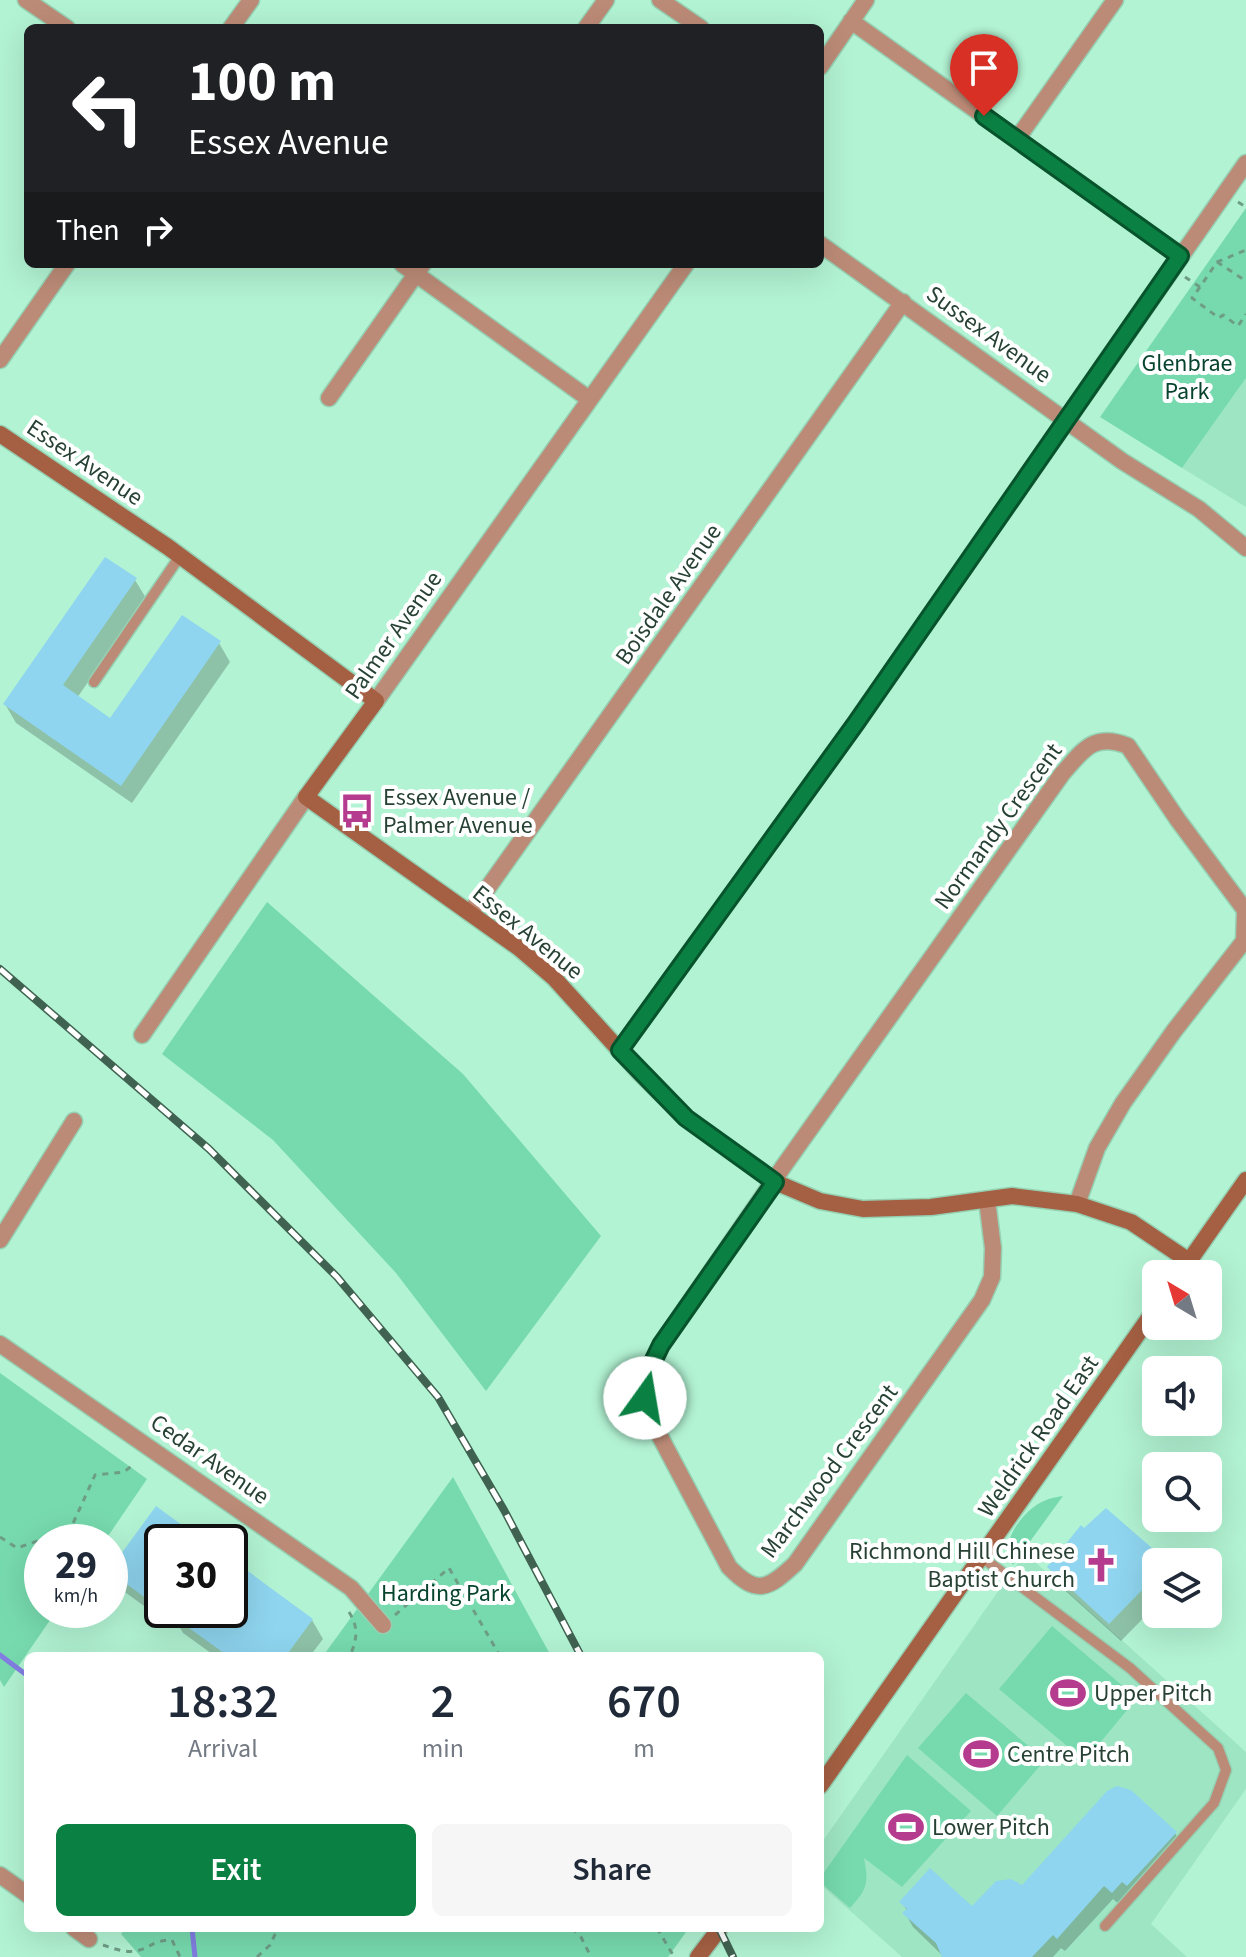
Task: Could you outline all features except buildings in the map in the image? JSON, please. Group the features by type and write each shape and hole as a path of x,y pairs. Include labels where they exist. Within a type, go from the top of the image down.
{"street":[{"path":"26,0 61,24"},
{"path":"234,24 251,0"},
{"path":"589,24 606,0"},
{"path":"660,0 695,24"},
{"path":"824,61 866,0"},
{"path":"1017,139 1115,0"},
{"path":"851,21 1180,256"},
{"path":"620,1050 856,723 1246,163"},
{"name":"Sussex Avenue","path":"824,247 1122,461 1199,509 1246,548"},
{"path":"0,360 64,268"},
{"path":"329,398 413,268"},
{"path":"415,268 589,399"},
{"name":"Palmer Avenue","path":"142,1035 306,797 683,268"},
{"name":"Boisdale Avenue","path":"470,913 903,302"},
{"name":"Essex Avenue","path":"0,434 180,556 376,701"},
{"name":"Normandy Crescent","path":"775,1182 1062,774 1079,755 1099,740 1115,740 1128,746 1245,910 1246,927 1244,941 1232,959 1191,1009 1123,1103 1097,1148 1077,1204"},
{"name":"Essex Avenue","path":"306,797 470,913 554,978 686,1118 775,1182 820,1201 863,1209 931,1207 1012,1196 1077,1204 1131,1222 1177,1260"},
{"path":"0,1240 74,1121"},
{"path":"1190,1260 1246,1180"},
{"name":"Marchwood Crescent","path":"775,1182 661,1345 649,1370 645,1398 655,1427 729,1567 743,1582 756,1587 773,1584 795,1564 982,1300 992,1277 993,1248 987,1200"},
{"name":"Weldrick Road East","path":"824,1780 1142,1328"},
{"name":"Cedar Avenue","path":"0,1344 351,1588 383,1625"},
{"path":"0,1875 24,1892"},
{"path":"79,1932 89,1939"},
{"path":"698,1957 717,1932"}],"lane":[{"path":"94,682 180,556"},
{"path":"983,1558 1130,1668 1218,1748 1226,1770 1214,1803 1105,1926"}],"path":[{"path":"1238,202 1246,207"},
{"path":"1246,250 1217,262 1192,298 1219,318 1223,315 1238,326 1246,314"},
{"path":"1217,262 1246,281"},
{"path":"1185,277 1200,287"},
{"path":"0,1537 17,1548 70,1530 95,1475 124,1472 134,1464"},
{"path":"383,1625 449,1568 498,1652"},
{"path":"349,1612 357,1633 351,1652"},
{"path":"257,1957 270,1945 276,1932"},
{"path":"576,1932 591,1957"},
{"path":"659,1932 673,1955"},
{"path":"89,1939 114,1949 135,1951 157,1940 172,1940 180,1957"}],"shaded area":[{"path":"1246,378 1246,507 1182,468"},
{"path":"1025,1553 1246,1752 1246,1789 1151,1924 1187,1957 902,1957 824,1888 824,1839"}],"green space":[{"name":"Glenbrae Park","path":"1246,208 1246,378 1182,468 1100,417"},
{"path":"267,902 463,1074 601,1236 486,1391 396,1273 273,1140 162,1054"},
{"path":"0,1373 147,1479 116,1524 24,1524 24,1628 45,1628 28,1652 24,1652 24,1658 4,1687 0,1680"},
{"name":"Harding Park","path":"453,1477 549,1652 326,1652"},
{"path":"1063,1496 1013,1565 1008,1547 1015,1528 1036,1505"},
{"name":"Upper Pitch","path":"1052,1626 1137,1698 1085,1761 999,1689"},
{"name":"Centre Pitch","path":"966,1693 1045,1760 997,1816 918,1748"},
{"name":"Lower Pitch","path":"907,1755 971,1811 902,1887 864,1858 865,1886 850,1908 824,1885 824,1872"},
{"path":"686,1932 668,1957 141,1957 121,1934"}],"waterway":[{"path":"0,1655 24,1673"},
{"path":"192,1932 195,1957"}],"railway":[{"path":"0,969 209,1149 337,1277 438,1397 504,1510 579,1652"},
{"path":"721,1932 733,1957"}],"place":[{"name":"Essex Avenue / Palmer Avenue","path":"357,811"},
{"name":"Richmond Hill Chinese Baptist Church","path":"1101,1565"},
{"name":"Upper Pitch","path":"1068,1693"},
{"name":"Centre Pitch","path":"981,1754"},
{"name":"Lower Pitch","path":"906,1827"}],"route":[{"path":"645,1398 649,1370 661,1345 775,1182 686,1118 620,1050 856,723 1180,256 984,116"}]}
